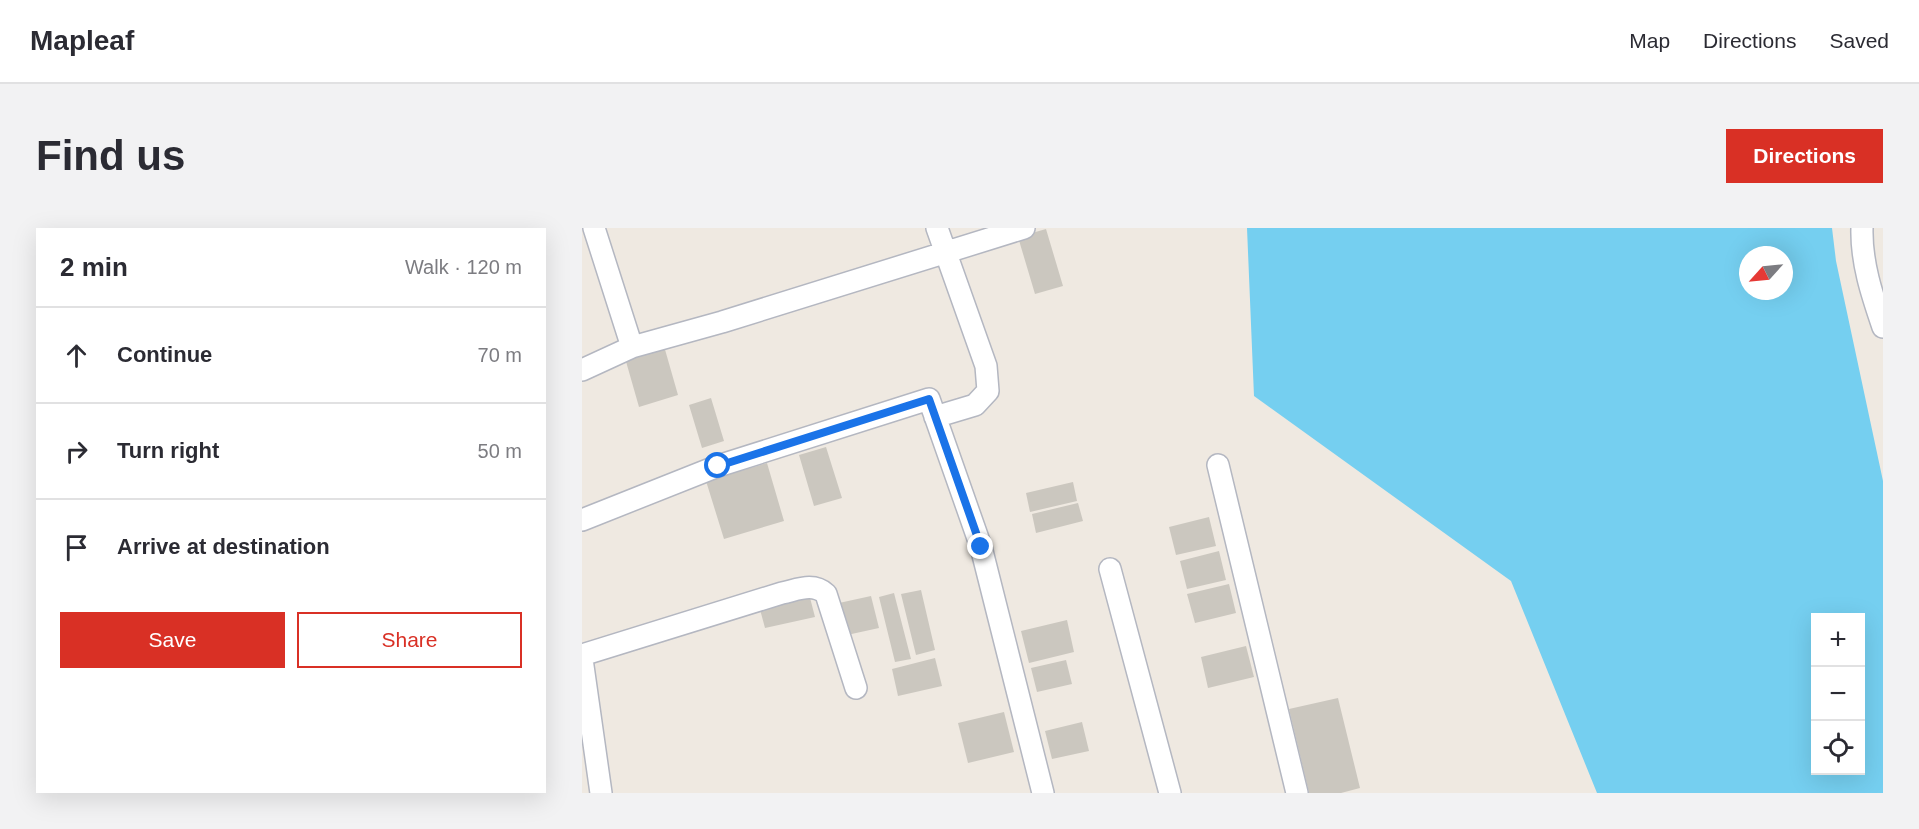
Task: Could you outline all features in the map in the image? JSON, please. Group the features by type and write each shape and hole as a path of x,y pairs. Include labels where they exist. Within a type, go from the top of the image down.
{"street":[{"path":"594,228 632,347"},
{"path":"935,417 975,405 988,392 986,366 937,228"},
{"path":"582,370 632,347 722,322 1024,228"},
{"path":"1862,228 1862,242 1872,295 1883,327"},
{"path":"582,520 718,466 929,399 981,547 1043,793"},
{"path":"1218,465 1297,793"},
{"path":"1110,569 1170,793"},
{"path":"601,793 582,657 782,593 813,587 826,594 856,688"}],"water":[{"path":"1247,228 1832,228 1836,261 1883,481 1883,793 1597,793 1511,581 1254,396"}],"building":[{"path":"1046,229 1063,286 1035,294 1018,237"},
{"path":"664,346 678,395 639,407 625,358"},
{"path":"711,398 724,441 702,448 689,405"},
{"path":"826,447 842,498 814,506 799,455"},
{"path":"767,463 784,521 724,539 706,481"},
{"path":"1073,482 1077,501 1030,512 1026,493"},
{"path":"1078,503 1083,521 1036,533 1032,514"},
{"path":"1209,517 1216,546 1176,555 1169,527"},
{"path":"1219,551 1226,580 1187,589 1180,561"},
{"path":"1229,584 1236,613 1195,623 1187,594"},
{"path":"808,590 815,617 765,628 758,602"},
{"path":"921,590 935,650 916,655 901,594"},
{"path":"894,593 911,659 895,662 879,597"},
{"path":"871,596 879,628 847,635 839,603"},
{"path":"1067,620 1074,652 1029,663 1021,631"},
{"path":"1246,646 1254,677 1208,688 1201,657"},
{"path":"935,658 942,686 898,696 892,669"},
{"path":"1066,660 1072,684 1037,692 1031,668"},
{"path":"1338,698 1360,788 1341,793 1309,793 1289,709"},
{"path":"1004,712 1014,752 968,763 958,723"},
{"path":"1082,722 1089,751 1052,759 1045,731"}],"route":[{"path":"718,466 929,399 981,547"}]}
